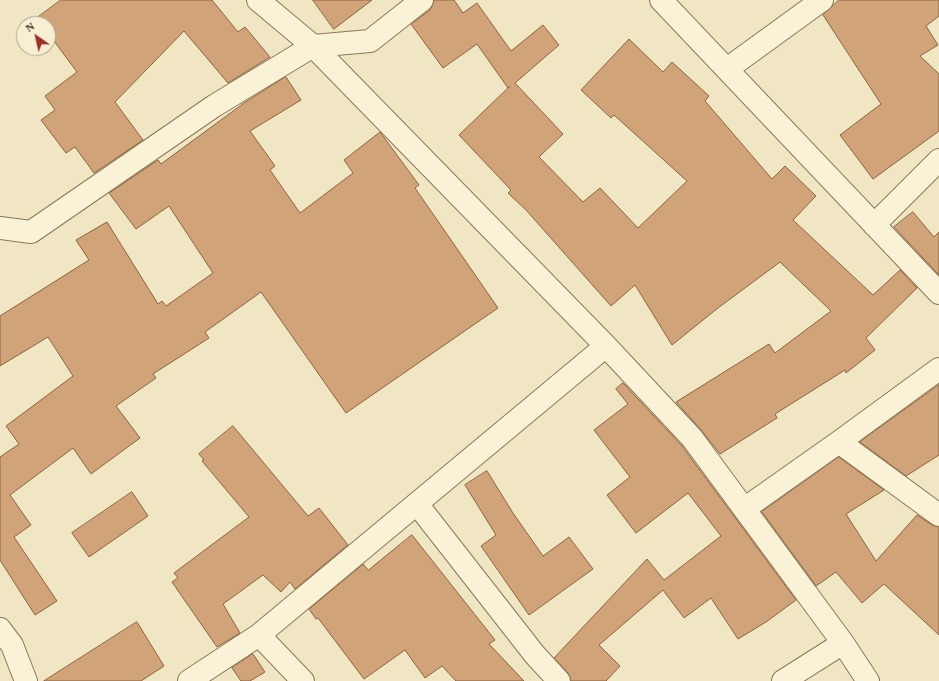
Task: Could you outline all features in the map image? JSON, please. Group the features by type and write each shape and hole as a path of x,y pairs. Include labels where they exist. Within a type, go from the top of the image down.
{"street":[{"path":"258,0 313,46 606,346 692,438 843,643 868,681"},
{"path":"0,228 31,232 214,106 313,46 370,41 422,0"},
{"path":"661,0 939,293"},
{"path":"727,69 822,0"},
{"path":"874,225 939,160"},
{"path":"189,681 259,635 606,346"},
{"path":"744,509 939,369"},
{"path":"839,442 939,515"},
{"path":"417,504 535,655 559,681"},
{"path":"0,629 12,645 26,681"},
{"path":"259,635 303,681"},
{"path":"783,681 843,643"}],"building":[{"path":"61,0 212,0 238,32 245,27 270,57 228,83 184,31 115,102 143,140 94,173 75,147 66,153 41,120 55,110 45,96 77,72 56,44 56,16 40,16"},
{"path":"313,0 372,0 334,29"},
{"path":"434,0 454,0 463,13 477,3 511,51 543,25 559,45 515,83 563,134 539,157 583,202 600,188 638,228 687,181 614,115 611,118 581,90 629,39 663,72 672,62 709,96 705,101 772,179 785,166 816,196 793,220 873,295 900,270 917,288 866,338 875,350 846,373 845,370 775,414 777,418 720,454 676,402 769,344 775,353 831,311 780,262 718,308 672,345 635,285 611,306 526,210 508,193 511,190 459,135 508,88 477,44 443,68 411,24 430,10"},
{"path":"839,0 939,0 939,16 926,26 938,45 920,56 939,74 939,131 873,179 840,135 881,104 823,15"},
{"path":"286,77 301,100 250,131 275,166 270,170 300,213 353,173 344,160 380,132 419,185 415,188 498,308 346,413 261,292 205,332 209,338 153,374 156,378 116,406 140,438 91,474 73,448 10,495 31,525 14,537 57,601 35,615 0,560 0,457 19,444 6,426 73,376 48,337 0,366 0,316 89,260 76,240 107,222 158,304 162,301 166,306 213,273 169,206 136,229 109,193 158,160 161,164 244,103"},
{"path":"913,212 934,237 939,232 939,275 894,227"},
{"path":"623,383 682,446 796,600 766,622 738,639 711,598 684,618 663,590 599,645 620,666 606,681 571,681 568,673 554,658 647,559 664,580 721,536 688,493 636,533 607,495 630,477 594,430 628,404 616,389"},
{"path":"939,385 939,455 906,476 860,442"},
{"path":"233,426 308,516 319,508 348,545 295,589 290,582 281,592 263,575 223,604 240,633 217,647 172,582 178,578 174,573 249,517 202,461 204,460 199,454"},
{"path":"839,457 884,490 846,514 876,561 917,515 932,525 939,527 939,635 884,584 862,603 836,572 816,586 762,512"},
{"path":"487,471 513,513 543,556 569,537 593,569 529,615 481,546 496,535 465,485"},
{"path":"132,492 148,516 89,557 72,533"},
{"path":"412,535 495,640 489,644 524,681 456,681 442,666 425,678 405,650 364,679 318,618 316,619 309,609 363,564 368,570"},
{"path":"137,622 164,666 141,681 44,681"},
{"path":"253,654 265,672 250,681 241,681 232,668"}]}
